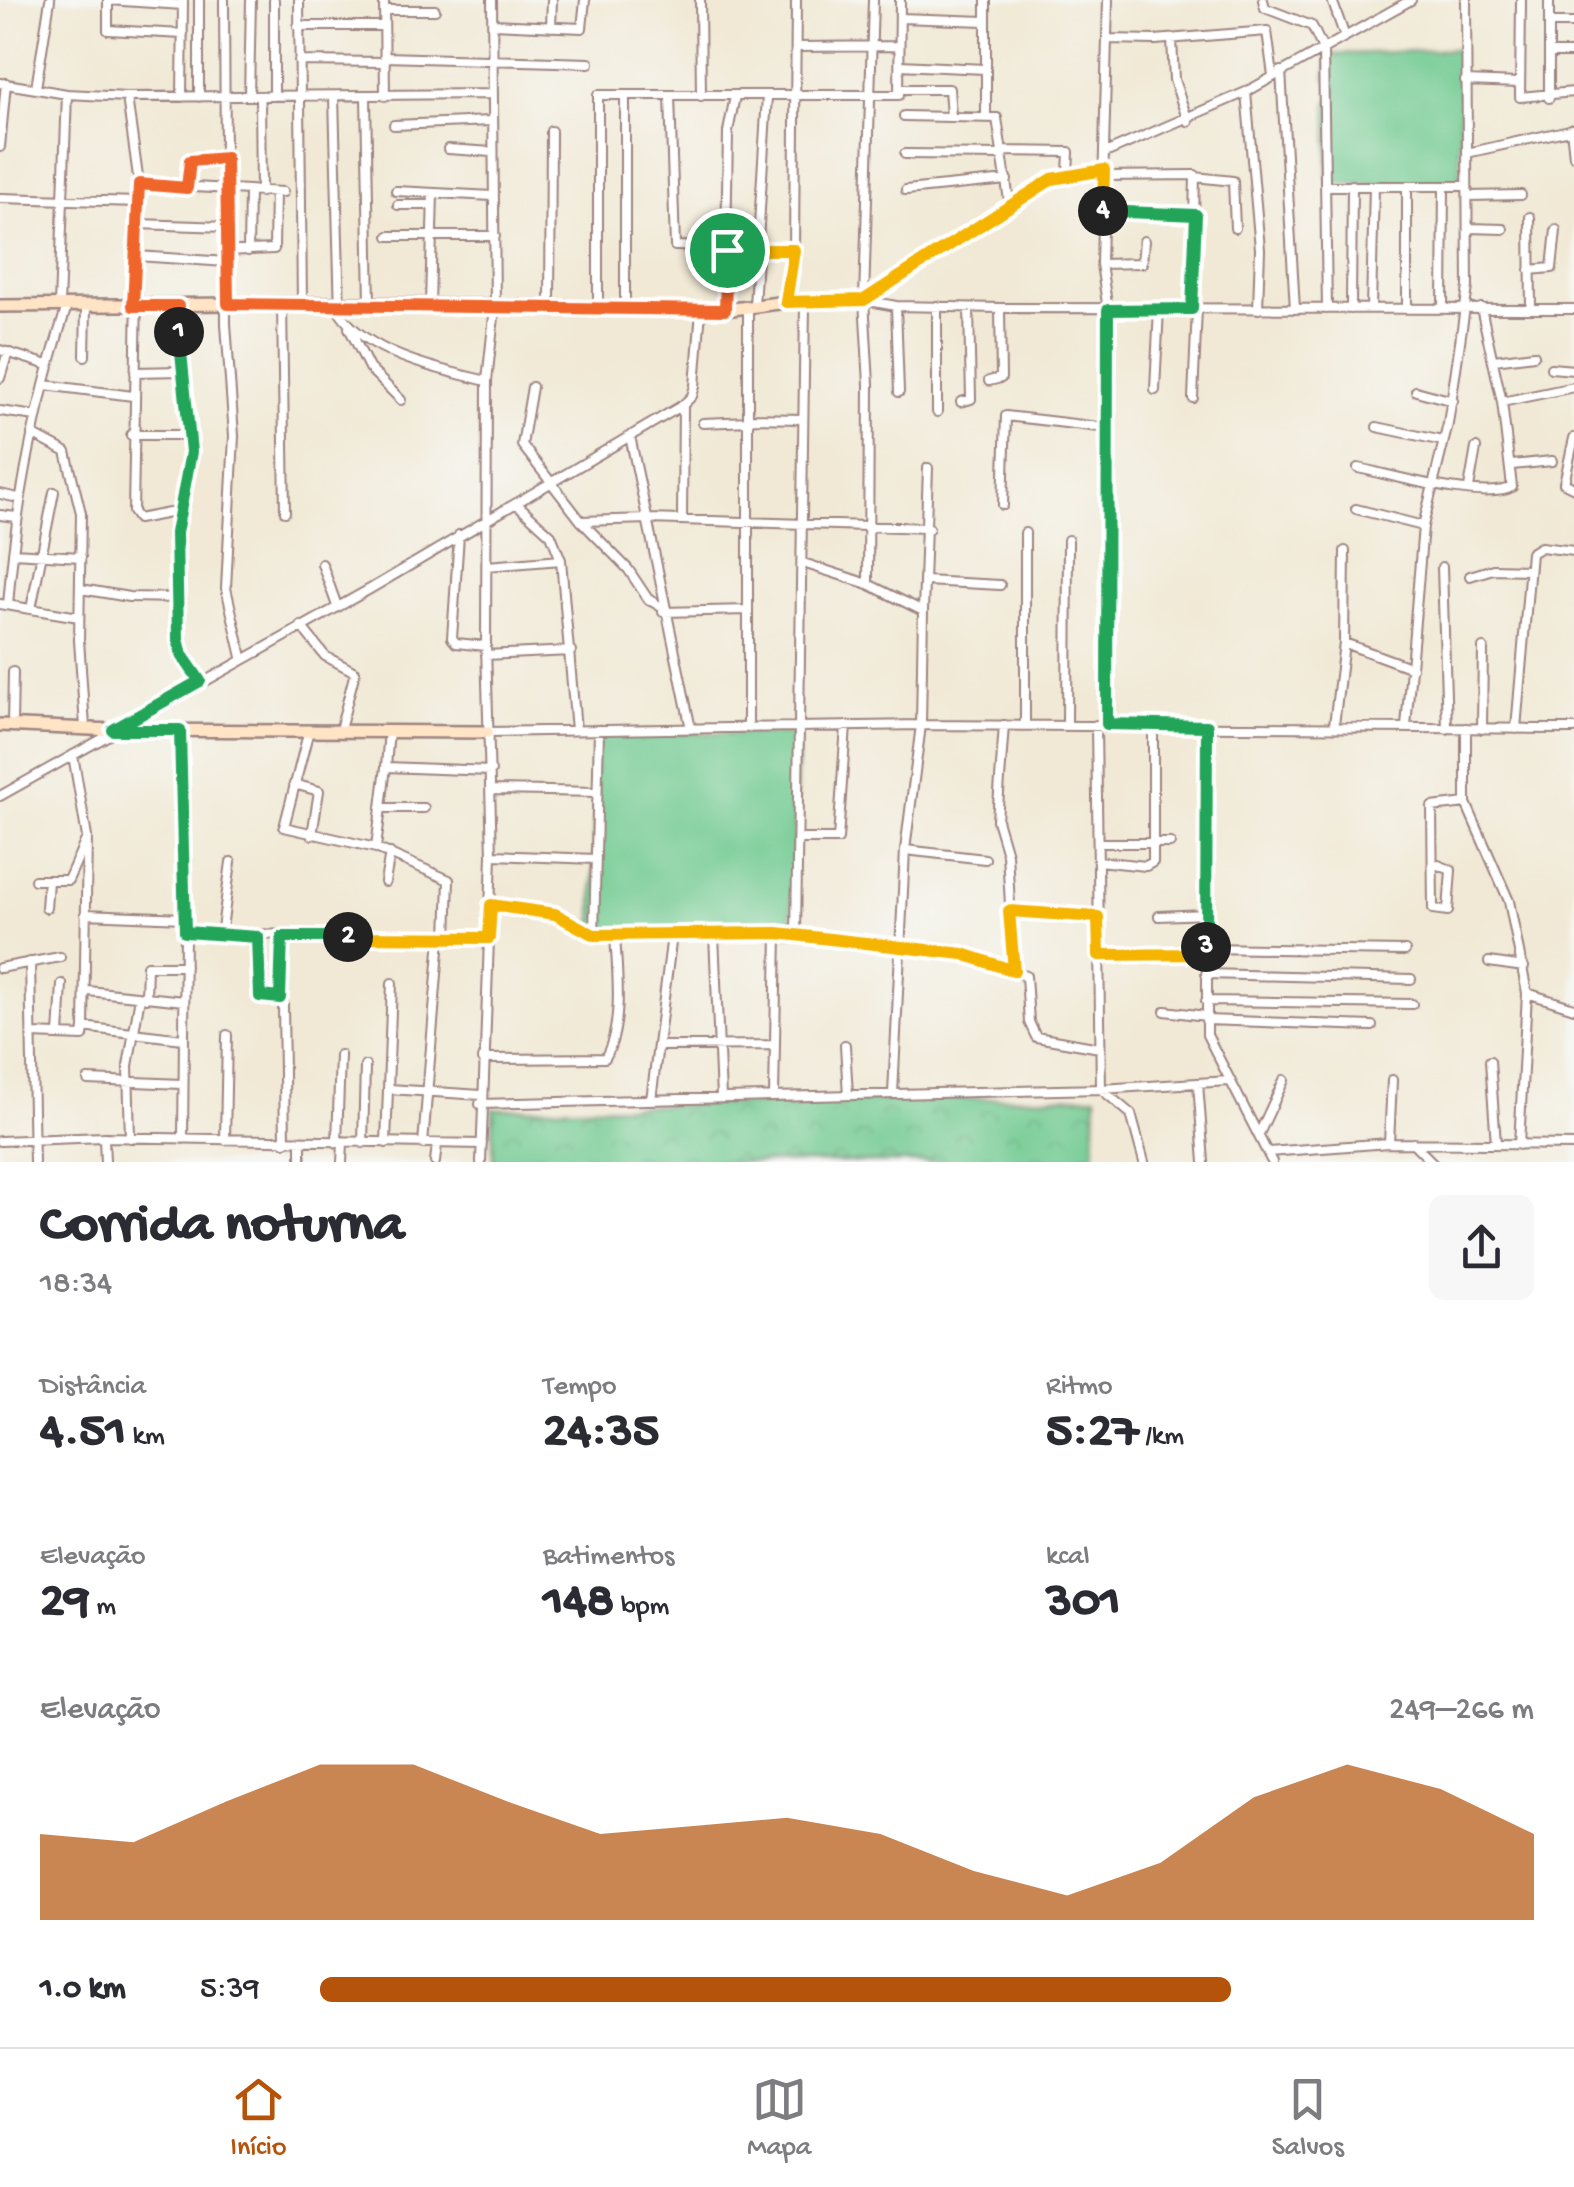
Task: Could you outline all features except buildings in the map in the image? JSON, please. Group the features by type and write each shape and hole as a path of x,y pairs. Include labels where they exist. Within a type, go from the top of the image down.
{"street":[{"path":"36,88 50,0"},
{"path":"182,97 183,34 183,2 108,0 108,30 183,34"},
{"path":"199,0 199,97"},
{"path":"224,0 226,354 234,436 226,588 242,657"},
{"path":"249,96 252,0"},
{"path":"274,0 274,96"},
{"path":"299,0 302,304"},
{"path":"482,1162 482,1059 492,855 486,518 487,381 494,306 492,0"},
{"path":"551,27 552,0"},
{"path":"492,24 582,28 585,0"},
{"path":"700,0 700,96"},
{"path":"786,302 794,250 796,0"},
{"path":"868,584 865,158 873,96 873,0"},
{"path":"598,307 598,95 899,96 900,0 889,0"},
{"path":"986,0 986,116"},
{"path":"1107,724 1108,310 1101,264 1108,0"},
{"path":"1263,0 1265,8 1312,26 1323,49 1328,309"},
{"path":"1332,0 1345,36"},
{"path":"1105,154 1188,121 1246,92 1411,0"},
{"path":"1406,727 1423,526 1453,402 1466,308 1466,0"},
{"path":"1520,0 1522,98 1549,98 1574,92"},
{"path":"1549,98 1550,0"},
{"path":"384,96 384,5 435,10"},
{"path":"900,18 985,21"},
{"path":"1549,23 1574,23"},
{"path":"298,26 384,26"},
{"path":"1108,40 1267,31 1277,74 1294,309"},
{"path":"1172,39 1174,80 1188,121"},
{"path":"798,47 899,46"},
{"path":"1549,53 1574,53"},
{"path":"299,60 589,64"},
{"path":"900,65 986,69"},
{"path":"1465,81 1520,84"},
{"path":"0,147 3,83 67,94 127,97 492,94"},
{"path":"901,89 950,89 951,116"},
{"path":"1246,92 1260,249 1258,309"},
{"path":"67,94 63,306 18,498 4,605 79,617"},
{"path":"260,96 261,192"},
{"path":"670,96 674,246 794,250"},
{"path":"725,310 728,132 735,96"},
{"path":"748,728 751,309 767,96"},
{"path":"127,97 139,184 131,435 134,517 180,512"},
{"path":"334,97 339,303 369,368 402,400"},
{"path":"366,97 370,304"},
{"path":"624,101 625,308"},
{"path":"904,116 986,116 998,121 1010,208"},
{"path":"394,125 491,121"},
{"path":"1467,153 1573,129 1574,156"},
{"path":"550,307 551,132"},
{"path":"448,150 492,152"},
{"path":"905,154 1068,152 1068,175"},
{"path":"187,188 188,162 226,158"},
{"path":"864,300 1052,179 1068,175 1172,172 1233,181 1235,228"},
{"path":"1193,398 1196,177"},
{"path":"906,190 1007,180"},
{"path":"139,184 279,192 274,249 226,251"},
{"path":"1352,185 1352,309"},
{"path":"1326,186 1444,187 1520,195"},
{"path":"1372,308 1374,186"},
{"path":"1407,186 1407,307"},
{"path":"1442,306 1444,187"},
{"path":"248,251 249,192"},
{"path":"396,192 493,196"},
{"path":"430,305 433,193"},
{"path":"0,198 138,202"},
{"path":"398,205 432,206"},
{"path":"1103,215 1196,215"},
{"path":"1530,217 1530,310"},
{"path":"137,224 227,227"},
{"path":"1469,228 1502,229"},
{"path":"1530,270 1552,268 1556,230"},
{"path":"389,236 494,236"},
{"path":"1101,264 1142,263 1144,241"},
{"path":"137,256 227,262"},
{"path":"0,306 339,303 725,310 786,302 864,300 896,306 1108,310 1442,306 1574,309"},
{"path":"282,304 285,512"},
{"path":"796,935 804,304"},
{"path":"178,306 190,435 190,468 176,533 180,648 200,681"},
{"path":"896,306 900,392"},
{"path":"937,306 937,412"},
{"path":"86,307 86,356"},
{"path":"961,402 971,399 968,308"},
{"path":"990,381 1001,378 1000,308"},
{"path":"1155,390 1159,308"},
{"path":"1358,468 1434,484 1510,490 1512,466 1502,402 1481,308"},
{"path":"682,520 683,405 694,386 701,310"},
{"path":"347,323 372,340 425,364 487,381"},
{"path":"0,378 4,351 48,365"},
{"path":"1494,360 1534,355"},
{"path":"1552,368 1574,370"},
{"path":"135,372 182,371"},
{"path":"45,385 134,396"},
{"path":"532,386 521,443 648,599 663,610 748,610"},
{"path":"1502,402 1574,387"},
{"path":"1416,391 1453,402"},
{"path":"0,796 486,518 517,504 683,405"},
{"path":"0,411 36,416"},
{"path":"1003,505 1006,416 1108,428"},
{"path":"703,423 802,419"},
{"path":"1377,427 1444,441"},
{"path":"32,434 60,446 71,461 80,512 79,617 85,727"},
{"path":"131,435 190,435"},
{"path":"630,436 649,518 663,610 691,729"},
{"path":"1574,438 1564,483 1574,488"},
{"path":"1469,488 1476,448"},
{"path":"1512,466 1552,461"},
{"path":"893,1094 905,850 921,725 928,468"},
{"path":"30,609 54,492"},
{"path":"0,494 18,498"},
{"path":"517,504 551,536 561,560 576,730"},
{"path":"1356,508 1423,526"},
{"path":"0,516 16,517"},
{"path":"582,521 649,518 929,528"},
{"path":"1025,533 1025,725"},
{"path":"459,535 452,638 456,643 486,651 572,651"},
{"path":"1067,725 1068,540"},
{"path":"1516,729 1528,570 1535,548 1574,551"},
{"path":"1334,725 1344,643 1344,551"},
{"path":"13,553 81,557"},
{"path":"487,566 561,560"},
{"path":"803,563 868,584 923,611"},
{"path":"322,564 337,606"},
{"path":"1442,566 1447,728"},
{"path":"0,568 10,569"},
{"path":"1470,576 1487,574 1493,568 1528,570"},
{"path":"924,581 1000,585"},
{"path":"82,589 129,598 178,598"},
{"path":"301,626 325,656 355,672 340,730"},
{"path":"1344,643 1412,668"},
{"path":"1482,648 1482,729"},
{"path":"13,672 6,725 113,730 487,732 1107,724 1574,729"},
{"path":"1098,860 1149,866 1154,842 1153,724"},
{"path":"1004,725 997,820 1007,854 1014,971"},
{"path":"1096,725 1101,1090 1131,1114 1144,1162"},
{"path":"800,838 835,841 840,834 846,726"},
{"path":"1207,726 1208,1042 1272,1162"},
{"path":"1466,728 1466,803 1509,901 1524,967 1527,993 1519,1145"},
{"path":"180,730 185,932 183,1139"},
{"path":"309,730 304,762 283,822 287,830 376,848 449,880 423,1144"},
{"path":"376,848 390,730"},
{"path":"594,935 598,730"},
{"path":"32,1034 83,1036 88,991 87,837 73,755"},
{"path":"386,767 491,770"},
{"path":"294,784 319,791 312,836"},
{"path":"492,790 597,792"},
{"path":"1434,864 1452,870 1448,911 1433,909 1432,807 1466,803"},
{"path":"381,808 424,808"},
{"path":"35,880 70,878 87,837"},
{"path":"1098,842 1170,843"},
{"path":"905,850 984,858"},
{"path":"385,882 390,853"},
{"path":"492,855 596,859"},
{"path":"221,936 231,862"},
{"path":"46,908 48,881"},
{"path":"491,905 555,914 594,935 777,933 963,954 1030,980 1029,1022 1036,1037 1100,1048"},
{"path":"1009,911 1098,917"},
{"path":"85,914 184,918"},
{"path":"1159,916 1206,914"},
{"path":"185,932 258,937 489,938"},
{"path":"774,1097 777,933"},
{"path":"651,1100 672,934"},
{"path":"714,934 721,1098"},
{"path":"482,1059 605,1058 612,1042 615,1009 615,935"},
{"path":"258,937 260,996 280,998"},
{"path":"282,937 285,1142"},
{"path":"1099,955 1405,950"},
{"path":"0,968 60,957"},
{"path":"30,962 34,1162"},
{"path":"1489,962 1524,967"},
{"path":"130,1138 129,1082 147,966 185,966"},
{"path":"1206,974 1412,980"},
{"path":"386,1143 392,983"},
{"path":"59,1036 62,984"},
{"path":"88,991 184,1001"},
{"path":"1527,993 1574,1008"},
{"path":"1206,1001 1412,1004"},
{"path":"1165,1011 1206,1018 1372,1026"},
{"path":"84,1028 183,1039"},
{"path":"225,1140 227,1036"},
{"path":"658,1046 773,1045"},
{"path":"845,1046 848,1095"},
{"path":"340,1054 342,1162"},
{"path":"1490,1061 1496,1144"},
{"path":"363,1143 365,1066"},
{"path":"88,1080 182,1084"},
{"path":"1259,1134 1284,1080"},
{"path":"1389,1143 1392,1080"},
{"path":"389,1089 481,1100 651,1100 1101,1090 1230,1081"},
{"path":"1198,1083 1204,1162"},
{"path":"104,1137 104,1162"},
{"path":"0,1141 104,1137 482,1144"},
{"path":"301,1162 302,1143"},
{"path":"1268,1152 1389,1143 1574,1145"},
{"path":"436,1162 437,1144"},
{"path":"1413,1144 1432,1162"}],"green space":[{"path":"1460,49 1460,185 1328,183 1328,100 1334,97 1335,83 1326,79 1327,55"},
{"path":"596,732 798,734 791,935 593,932"},
{"path":"1096,1096 1094,1162 493,1162 493,1109"}],"route":[{"path":"226,158 228,304 725,310 727,250 794,250 786,302 864,300 1052,179 1079,172 1104,170 1103,215 1196,215 1192,309 1108,310 1107,724 1207,726 1206,954 1099,955 1098,917 1009,911 1014,971 963,954 777,933 594,935 555,914 491,905 489,938 282,937 280,998 262,999 258,937 185,932 180,730 113,730 200,681 182,655 178,639 176,533 191,452 178,306 133,306 139,184 187,188 188,162 226,158"}]}
